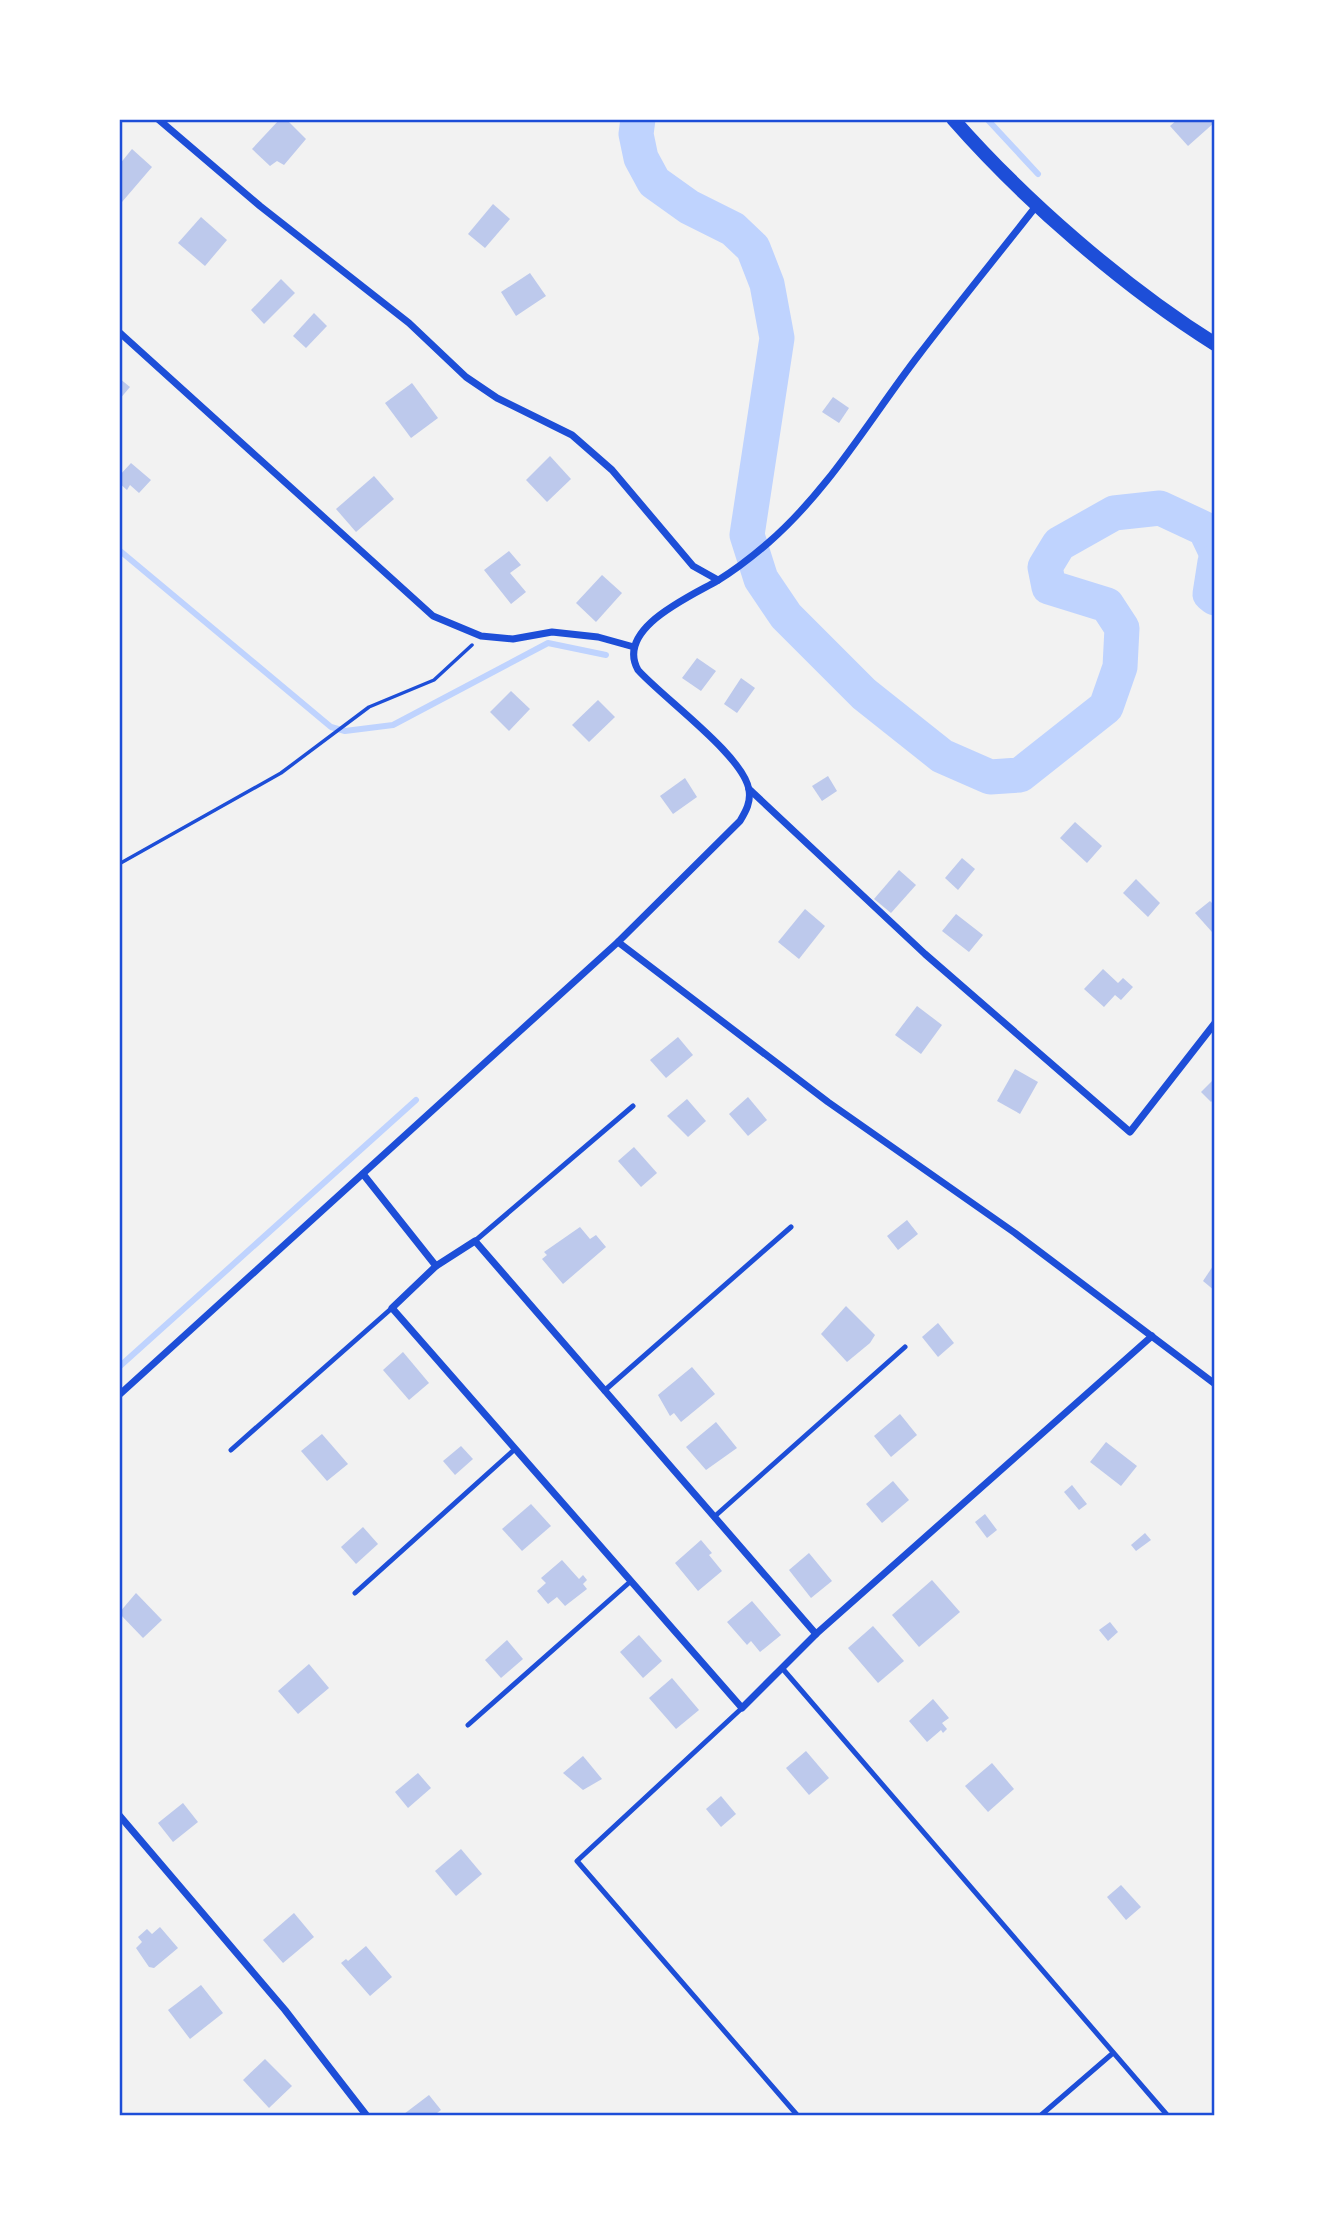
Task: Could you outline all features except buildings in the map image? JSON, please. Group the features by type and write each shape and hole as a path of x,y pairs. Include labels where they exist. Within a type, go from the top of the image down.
{"main road":[{"path":"953,119 1038,205 1183,324 1215,344"}],"street":[{"path":"158,119 260,206 409,323 466,377 497,398 572,435 612,470 693,566 718,580"},
{"path":"1038,205 918,356 809,506 736,568 663,613 639,636 632,659 638,670 739,768 749,789 925,954 1130,1132 1215,1023"},
{"path":"119,332 433,616 481,636 513,639 552,632 598,637 634,647"},
{"path":"119,1395 618,942 740,821 749,805 749,789"},
{"path":"618,942 828,1102 1015,1233 1215,1384"},
{"path":"363,1174 436,1266"},
{"path":"816,1634 475,1241 436,1266 392,1308 742,1708 816,1634 1152,1336"},
{"path":"119,1815 285,2010 367,2116"}],"lane":[{"path":"475,1241 633,1106"},
{"path":"604,1391 791,1227"},
{"path":"231,1450 392,1308"},
{"path":"713,1517 905,1347"},
{"path":"355,1593 515,1449"},
{"path":"468,1725 631,1581"},
{"path":"782,1668 1168,2116"},
{"path":"742,1708 577,1861 798,2116"},
{"path":"1040,2116 1114,2053"}],"path":[{"path":"119,864 281,773 369,707 434,680 481,636"}],"waterway":[{"path":"638,119 636,134 641,158 654,182 689,207 733,229 753,248 767,284 777,338 747,535 761,579 786,616 864,694 942,756 990,777 1020,775 1106,707 1120,667 1122,628 1107,605 1049,587 1045,567 1059,544 1114,513 1160,508 1205,529 1215,550"},
{"path":"987,119 1038,174"},
{"path":"119,550 331,727 345,731 393,725 548,643 606,655"},
{"path":"1215,562 1210,594 1215,598"},
{"path":"119,1367 416,1100"}]}
